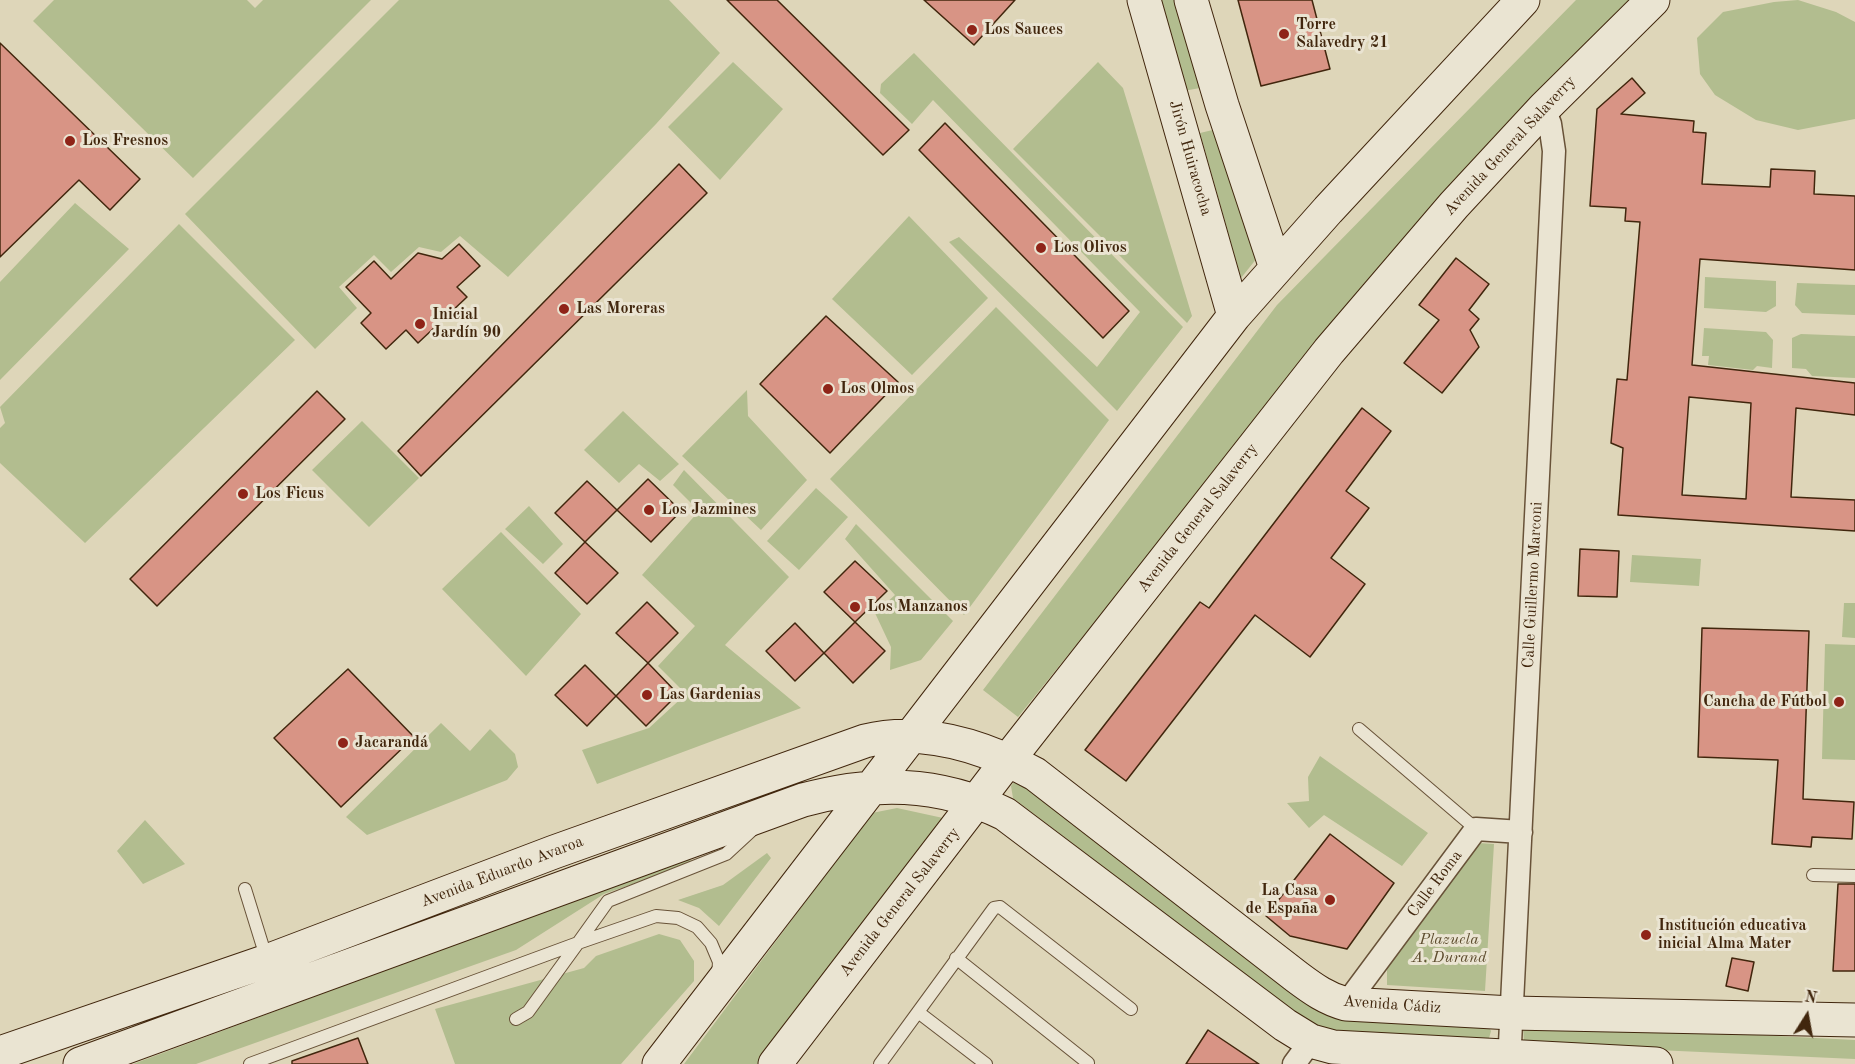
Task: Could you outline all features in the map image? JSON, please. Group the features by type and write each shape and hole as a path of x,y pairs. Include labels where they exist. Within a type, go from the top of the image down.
{"main road":[{"name":"Jirón Huiracocha","path":"1144,0 1234,315"},
{"path":"1191,0 1222,105 1276,268"},
{"path":"659,1064 874,787 1234,315 1451,75 1523,0"},
{"name":"Avenida General Salaverry","path":"775,1064 976,801 1329,351 1454,205 1544,108 1653,0"},
{"path":"1178,116 1222,105"},
{"name":"Avenida Eduardo Avaroa","path":"0,1053 267,961 554,852 865,741 885,737 912,737 962,744 1008,760"},
{"name":"Avenida Cádiz","path":"1008,760 1046,781 1310,987 1329,998 1346,1004 1512,1013 1855,1020"},
{"path":"80,1064 772,811 831,793 874,787 927,790 976,801 1017,822 1285,1024 1303,1052 1333,1047 1509,1060 1656,1064"},
{"path":"554,852 566,887"}],"street":[{"name":"Calle Guillermo Marconi","path":"1509,1060 1554,158 1553,138 1544,108"},
{"path":"1476,829 1521,832"},
{"name":"Calle Roma","path":"1346,1004 1476,829"}],"lane":[{"path":"1359,729 1476,829"},
{"path":"516,1018 528,1012 608,902 726,854 772,811"},
{"path":"1813,875 1855,876"},
{"path":"245,889 267,961"},
{"path":"880,1064 994,908 1000,907 1131,1009"},
{"path":"250,1064 656,916 678,918 697,927 711,943 718,962 717,989"},
{"path":"956,958 1088,1063"},
{"path":"918,1012 986,1064"}],"green space":[{"path":"54,0 247,0 255,8 263,0 371,0 193,178 33,21"},
{"path":"399,0 669,0 720,53 656,124 508,277 460,236 441,252 419,247 391,272 374,255 339,287 357,308 315,349 185,214"},
{"path":"1156,0 1181,0 1206,87 1183,91"},
{"path":"1576,0 1640,0 1322,340 1018,717 983,690 1277,305"},
{"path":"1798,0 1836,12 1855,22 1855,119 1798,130 1756,120 1715,95 1700,74 1697,38 1723,12 1774,2"},
{"path":"914,53 1183,327 1117,411 949,242 959,237 1097,367 1140,312 933,100 912,124 880,93 881,84"},
{"path":"733,62 783,109 720,180 668,127"},
{"path":"1098,62 1123,88 1192,316 1187,323 1013,149"},
{"path":"1221,128 1257,258 1241,278 1200,133"},
{"path":"75,203 129,249 0,380 0,282"},
{"path":"909,216 988,298 912,375 832,299"},
{"path":"179,224 295,340 85,543 0,463 0,428 5,423 0,407"},
{"path":"1705,277 1776,281 1776,306 1766,312 1704,308"},
{"path":"1797,283 1855,285 1855,315 1802,313 1795,305"},
{"path":"996,307 1109,420 964,615 830,479"},
{"path":"1704,328 1766,332 1773,340 1772,368 1757,366 1753,370 1708,365 1709,356 1702,356"},
{"path":"1801,334 1855,336 1855,378 1812,376 1806,369 1792,368 1792,338"},
{"path":"747,390 748,416 807,480 761,530 682,456"},
{"path":"623,411 679,464 660,481 639,464 619,483 584,450"},
{"path":"362,421 419,478 369,527 312,470"},
{"path":"684,470 789,577 725,645 801,708 597,784 582,750 649,728 686,694 658,666 695,626 642,575 699,511 673,485"},
{"path":"816,488 848,517 799,570 767,541"},
{"path":"529,506 563,544 543,564 505,529"},
{"path":"856,524 953,621 921,660 890,670 891,647 875,613 895,595 845,539"},
{"path":"501,532 581,614 526,676 442,589"},
{"path":"1632,555 1701,559 1699,586 1630,582"},
{"path":"1844,603 1855,603 1855,638 1842,637"},
{"name":"Cancha de Fútbol","path":"1825,644 1855,645 1855,760 1822,759"},
{"path":"441,723 470,751 490,729 515,754 518,767 507,780 367,835 346,817"},
{"path":"1320,756 1428,833 1402,866 1324,815 1309,828 1287,803 1309,801 1308,777"},
{"path":"1017,778 1305,1000 1487,1023 1491,1031 1488,1042 1340,1033 1318,1027 1297,1014 1013,798 1011,786"},
{"path":"897,808 943,818 760,1064 684,1064 872,813"},
{"path":"145,820 185,864 143,884 117,851"},
{"name":"Plazuela A. Durand","path":"1479,843 1494,844 1485,991 1387,985 1387,967"},
{"path":"767,853 771,858 719,926 699,908 678,900 723,885"},
{"path":"690,857 691,864 604,894 516,950 196,1064 133,1064"},
{"path":"659,934 680,940 694,961 694,981 621,1064 455,1064 435,1009 584,968 596,956"},
{"path":"1523,1023 1855,1040 1855,1059 1524,1044"}],"building":[{"path":"727,0 777,0 909,130 883,155"},
{"name":"Los Sauces","path":"924,0 1015,0 974,45"},
{"name":"Torre Salavedry 21","path":"1238,0 1312,0 1330,69 1261,86"},
{"path":"0,43 140,179 110,210 79,180 0,257"},
{"path":"1632,78 1645,93 1621,114 1694,121 1693,132 1706,133 1702,184 1770,187 1771,169 1815,171 1814,194 1855,196 1855,270 1700,259 1692,365 1855,383 1855,415 1796,408 1791,497 1855,500 1855,531 1618,515 1623,448 1611,443 1617,379 1627,380 1640,222 1625,221 1626,208 1590,206 1597,109","holes":["1689,397 1751,403 1746,499 1682,495"]},
{"name":"Los Olivos","path":"945,123 1129,311 1103,338 919,150"},
{"name":"Las Moreras","path":"679,164 707,193 421,476 398,451"},
{"path":"459,244 480,266 457,287 467,297 418,343 406,330 386,349 361,323 371,313 346,287 374,261 391,279 418,253 442,259"},
{"path":"1456,258 1489,284 1469,310 1479,319 1470,330 1479,347 1442,393 1404,363 1439,320 1419,305"},
{"name":"Los Olmos","path":"826,316 898,382 830,453 760,384"},
{"name":"Los Ficus","path":"317,391 345,419 157,606 130,579"},
{"path":"1362,408 1391,431 1346,491 1369,508 1331,558 1365,584 1310,657 1255,615 1126,781 1085,750 1200,602 1209,608"},
{"name":"Los Jazmines","path":"648,479 681,511 651,542 617,510"},
{"name":"Los Jazmines","path":"587,481 617,510 585,542 555,513"},
{"path":"585,542 618,573 587,604 555,573"},
{"path":"1580,549 1619,551 1617,597 1578,596"},
{"name":"Los Manzanos","path":"855,561 887,591 855,622 824,592"},
{"name":"Las Gardenias","path":"647,602 678,633 648,663 616,633"},
{"name":"Los Manzanos","path":"855,622 885,651 853,683 824,653"},
{"path":"795,623 824,653 795,681 766,651"},
{"path":"1702,628 1809,631 1803,799 1854,802 1852,839 1812,837 1811,847 1772,844 1778,760 1698,757"},
{"name":"Las Gardenias","path":"648,663 678,694 646,726 616,696"},
{"name":"Las Gardenias","path":"585,665 616,696 587,726 555,695"},
{"name":"Jacarandá","path":"348,669 414,737 341,807 274,738"},
{"name":"La Casa de España","path":"1330,834 1394,883 1347,949 1290,936 1266,916"},
{"path":"1838,884 1855,884 1855,971 1833,971"},
{"path":"1732,958 1754,962 1748,991 1726,986"},
{"path":"1208,1030 1259,1064 1186,1064"},
{"path":"358,1038 368,1064 292,1064 292,1061"}],"place":[{"name":"Los Sauces","path":"972,30"},
{"name":"Torre Salavedry 21","path":"1284,34"},
{"name":"Los Fresnos","path":"70,141"},
{"name":"Los Olivos","path":"1041,248"},
{"name":"Las Moreras","path":"564,309"},
{"name":"Inicial Jardín 90","path":"420,324"},
{"name":"Los Olmos","path":"828,389"},
{"name":"Los Ficus","path":"243,494"},
{"name":"Los Jazmines","path":"649,510"},
{"name":"Los Manzanos","path":"855,607"},
{"name":"Las Gardenias","path":"647,695"},
{"name":"Cancha de Fútbol","path":"1839,702"},
{"name":"Jacarandá","path":"343,743"},
{"name":"La Casa de España","path":"1330,900"},
{"name":"Institución educativa inicial Alma Mater","path":"1646,935"}]}
